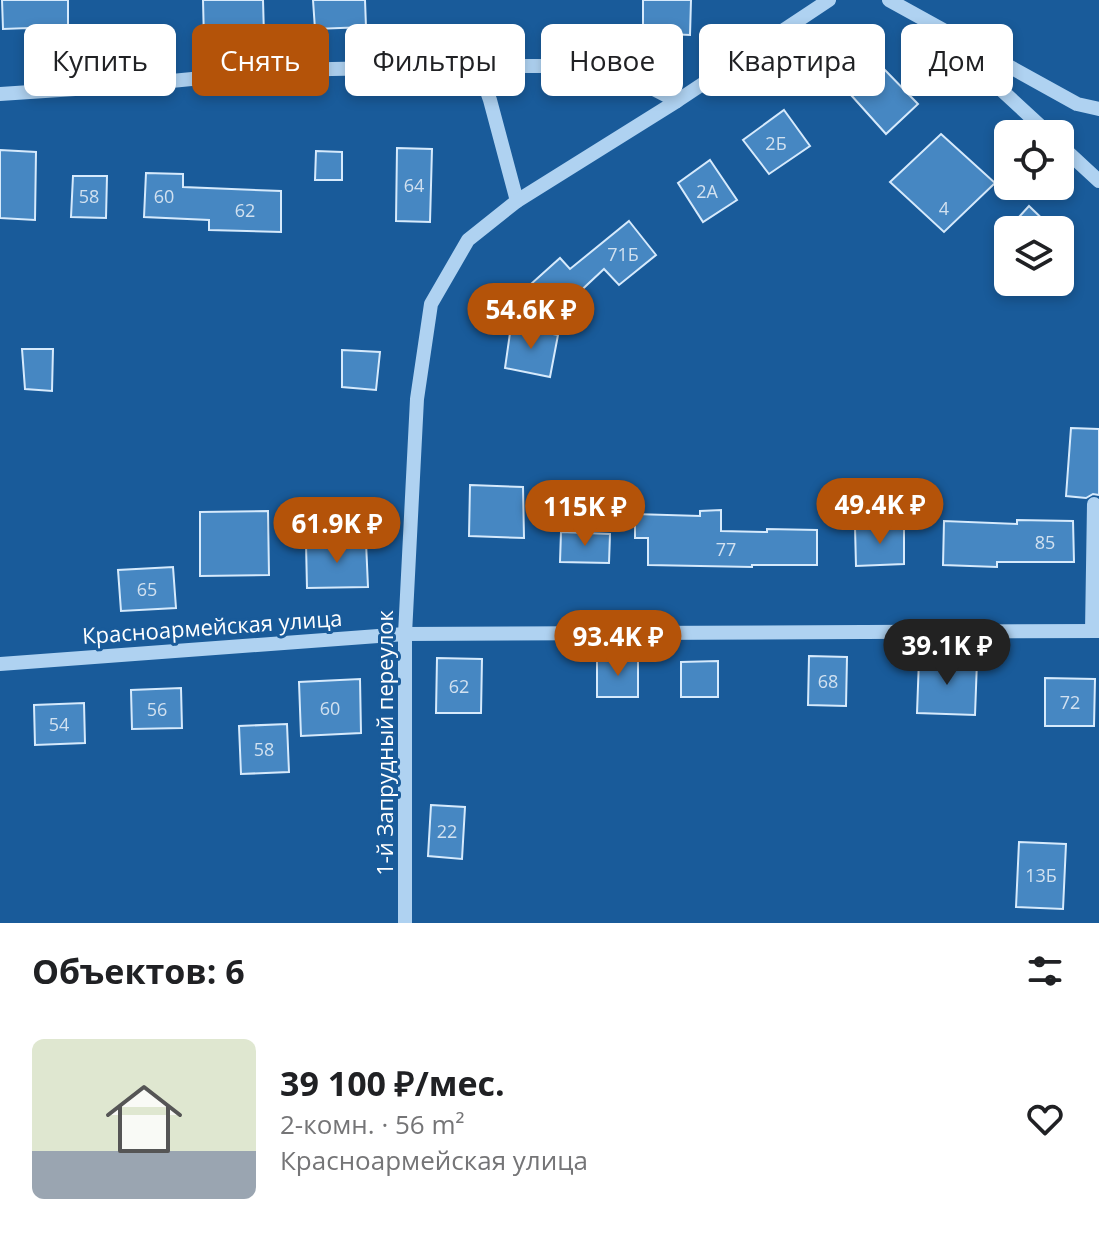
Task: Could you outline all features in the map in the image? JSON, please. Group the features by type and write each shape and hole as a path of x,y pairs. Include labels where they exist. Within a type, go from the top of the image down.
{"street":[{"name":"1-й Запрудный переулок","path":"405,923 405,634 417,399 431,304 468,240 517,201 677,101 829,0"},
{"path":"889,0 1077,104 1099,109"},
{"path":"925,19 1034,120"},
{"path":"525,66 609,66 677,101"},
{"path":"0,94 284,70 345,69"},
{"path":"489,96 517,201"},
{"path":"1074,158 1099,181"},
{"path":"1094,504 1095,631"},
{"name":"Красноармейская улица","path":"0,664 405,634 1095,631"}],"building":[{"path":"2,0 68,0 68,24 24,24 24,28 3,29"},
{"path":"203,0 263,0 264,24 204,24"},
{"path":"313,0 365,0 366,24 345,24 345,28 329,28 329,24 315,24"},
{"path":"643,0 691,0 690,35 683,35 683,24 643,24"},
{"path":"885,70 901,87 901,96 910,96 918,104 886,134 852,96 885,96"},
{"path":"784,110 810,146 769,174 743,140"},
{"path":"941,134 994,184 944,232 890,182"},
{"path":"397,148 432,149 430,222 396,221"},
{"path":"0,150 36,152 35,220 0,218"},
{"path":"316,151 342,152 342,180 315,180"},
{"path":"710,160 737,200 703,222 678,183"},
{"path":"146,173 183,174 183,187 281,191 281,232 209,230 209,220 144,217"},
{"path":"73,176 107,176 106,218 71,217"},
{"path":"1029,206 1039,216 1020,216"},
{"path":"629,221 656,255 619,285 604,269 558,312 531,284 560,258 570,269"},
{"path":"511,326 558,335 550,377 505,368"},
{"path":"22,349 53,349 52,391 25,389"},
{"path":"342,350 380,352 376,390 342,387"},
{"path":"1071,428 1099,429 1099,495 1086,498 1066,496"},
{"path":"470,485 523,487 524,538 469,536"},
{"path":"721,510 721,531 817,530 817,565 648,565 648,538 635,538 635,514 700,516 700,511"},
{"path":"268,511 269,575 200,576 200,512"},
{"path":"1017,520 1073,521 1074,562 997,562 997,567 943,565 944,521 1017,524"},
{"path":"904,526 904,564 856,566 855,527"},
{"path":"561,532 610,534 609,563 560,562"},
{"path":"366,542 368,587 307,588 306,543"},
{"path":"173,567 176,608 121,611 118,570"},
{"path":"809,656 847,657 846,706 808,705"},
{"path":"437,658 482,659 481,713 436,713"},
{"path":"919,659 977,661 975,715 917,713"},
{"path":"597,660 638,660 638,697 597,697"},
{"path":"718,661 718,697 681,697 681,662"},
{"path":"1045,678 1095,679 1094,726 1045,726"},
{"path":"360,679 361,733 301,736 299,682"},
{"path":"181,688 182,728 132,729 131,690"},
{"path":"84,703 85,743 35,745 34,705"},
{"path":"287,724 289,772 241,774 239,726"},
{"path":"431,805 465,807 462,859 428,856"},
{"path":"1019,842 1066,844 1063,909 1016,907"}]}
